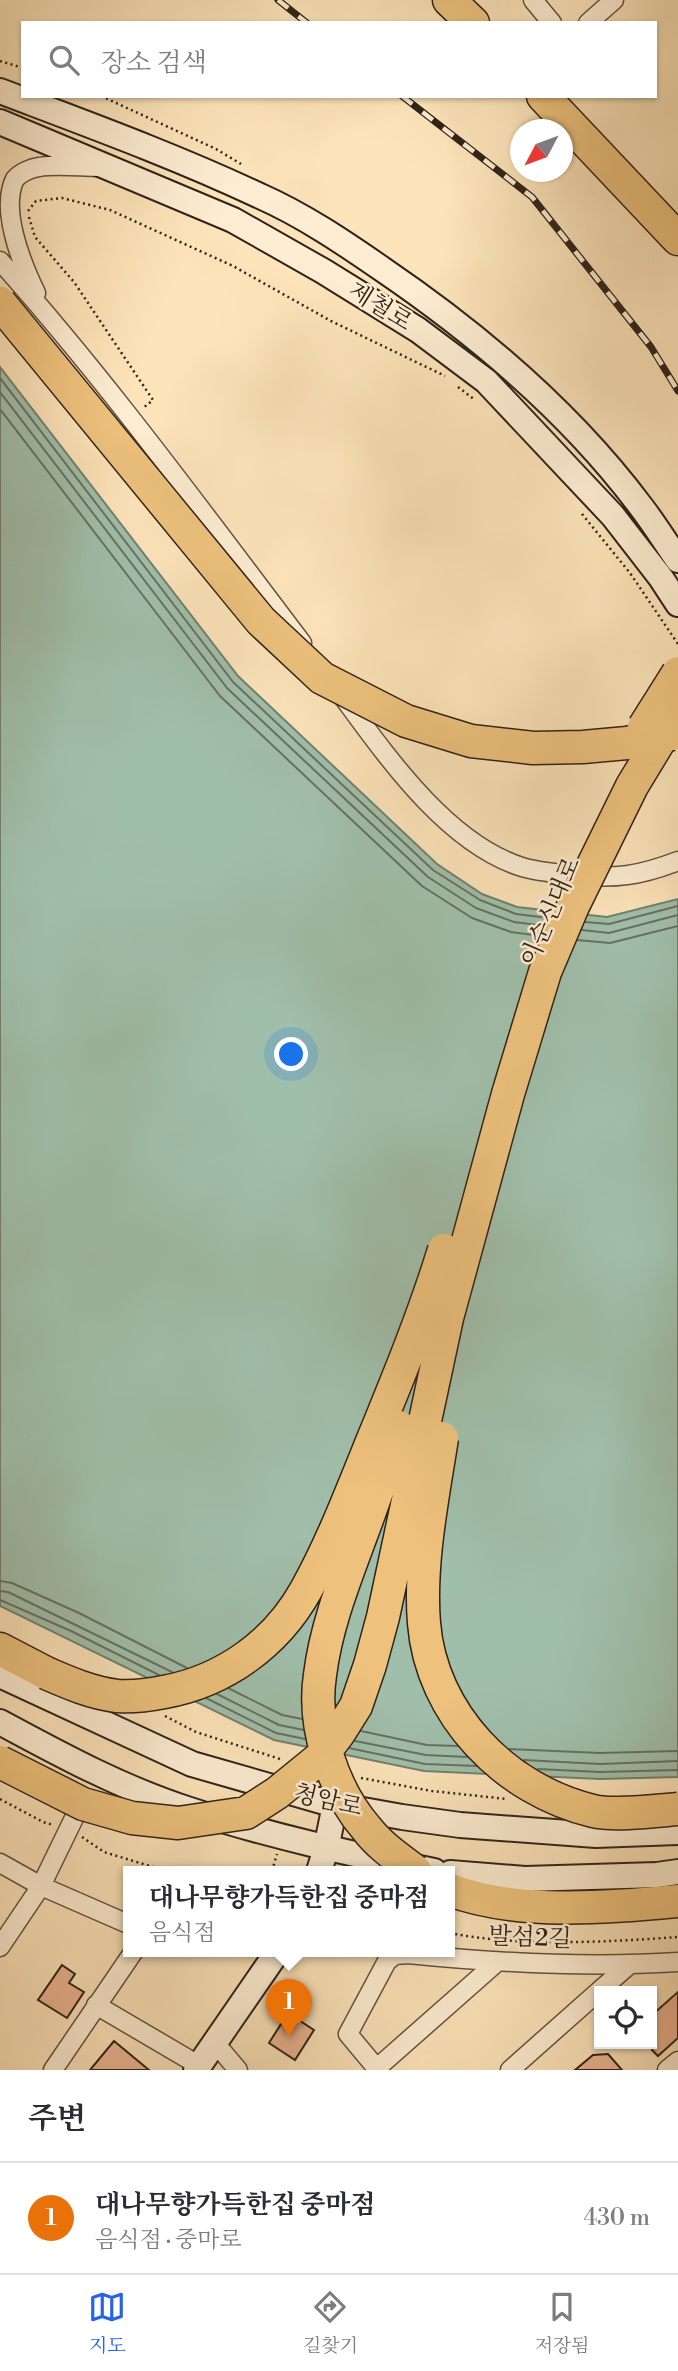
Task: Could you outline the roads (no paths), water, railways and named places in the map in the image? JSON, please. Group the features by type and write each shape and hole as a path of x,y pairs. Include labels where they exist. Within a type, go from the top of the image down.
{"highway":[{"path":"449,0 471,21"},
{"path":"545,98 678,239"},
{"path":"0,303 261,621 322,678 406,720 471,741 533,748 583,747 627,743 678,732"},
{"name":"이순신대로","path":"477,1174 488,1090 523,974 547,916 609,789 678,673"},
{"name":"이순신대로","path":"477,1174 508,1094 545,972 573,906 632,786 678,710"},
{"path":"0,1649 46,1674 79,1687 117,1696 146,1695 188,1688 214,1678 241,1663 276,1630 305,1592 356,1481 421,1323 477,1174"},
{"path":"0,1762 83,1804 132,1818 178,1824 246,1813 277,1793 320,1758 356,1706 383,1617 477,1174"},
{"path":"477,1174 460,1319 426,1544 424,1623 433,1668 452,1711 470,1736 506,1770 548,1796 596,1811 678,1809"},
{"path":"408,1866 387,1850 366,1828 340,1789 322,1735 319,1677 330,1627 346,1575 381,1480 477,1174"},
{"path":"455,1891 474,1899 508,1904 601,1906 678,1901"}],"main road":[{"name":"제철로","path":"0,91 162,153 262,197 340,240 413,290 534,389 596,453 642,508 678,560"},
{"name":"제철로","path":"0,122 233,219 418,330 486,381 613,516 678,604"},
{"name":"청암로","path":"0,1675 192,1764 335,1805 460,1825 596,1835 678,1832"},
{"name":"청암로","path":"0,1722 80,1765 187,1810 323,1860 384,1866"},
{"path":"323,1860 335,1805"},
{"path":"455,1873 525,1879 678,1872"},
{"path":"198,2068 274,1957"}],"street":[{"path":"533,0 550,21"},
{"path":"590,21 614,0"},
{"path":"45,312 4,223 1,205 6,187 19,175 38,167 106,167 138,179"},
{"path":"0,261 45,312 131,420 392,762 444,818 468,839 496,856 522,867 549,872 607,878 646,873 678,861"},
{"path":"0,1947 41,1886 77,1812"},
{"path":"0,1863 41,1886 123,1922"},
{"path":"53,2070 130,1957"},
{"name":"발섬2길","path":"378,2069 348,2034 387,1961 392,1957"},
{"name":"발섬2길","path":"437,1957 496,1963 629,1965 678,1962"},
{"path":"378,2069 496,1963"},
{"path":"605,1986 629,1965"},
{"path":"510,2070 594,1995"},
{"path":"96,2005 198,2068"},
{"path":"216,2044 238,2070"},
{"path":"667,2070 678,2061"}],"water":[{"path":"0,367 238,676 437,864 482,894 517,907 607,917 678,899 678,1777 600,1779 424,1771 274,1740 0,1606"}],"railway":[{"path":"278,0 304,21"},
{"path":"405,98 532,197 651,347 678,391"}],"place":[{"name":"대나무향가득한집 중마점","path":"289,2037"}]}
